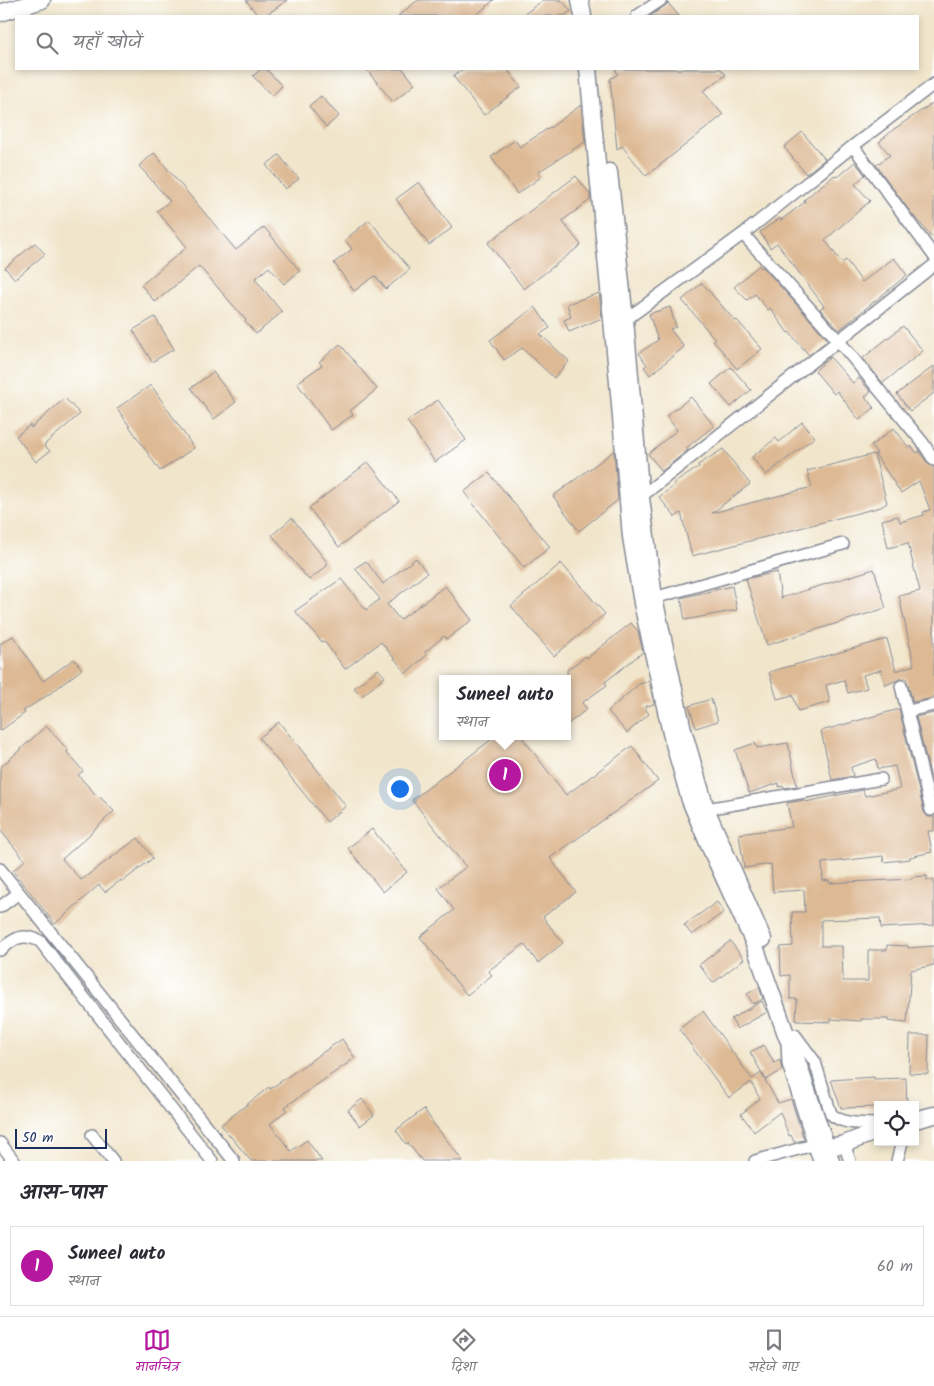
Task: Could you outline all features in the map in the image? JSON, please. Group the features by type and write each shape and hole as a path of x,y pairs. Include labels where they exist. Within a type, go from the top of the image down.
{"street":[{"path":"0,13 42,0"},
{"path":"580,0 583,15"},
{"path":"590,0 592,15"},
{"path":"638,15 661,0"},
{"path":"588,70 611,245 634,500 654,598 677,732 693,807 753,941 791,1039 815,1062 831,1114 837,1119 844,1121 874,1124"},
{"path":"598,70 611,245"},
{"path":"619,321 743,234 934,84"},
{"path":"853,146 934,256"},
{"path":"743,234 838,340 923,442 934,460"},
{"path":"822,1154 763,939 706,809 677,732 642,603 631,537 634,500 934,265"},
{"path":"654,598 843,544"},
{"path":"901,686 929,778 931,810"},
{"path":"908,711 934,705"},
{"path":"706,809 881,779"},
{"path":"0,870 234,1161"},
{"path":"0,907 19,893"},
{"path":"0,950 16,938 24,936 40,941 212,1161"},
{"path":"919,1119 934,1115"},
{"path":"755,1161 822,1154 874,1133"},
{"path":"92,1135 113,1161"},
{"path":"0,1143 14,1161"},
{"path":"844,1144 850,1161"},
{"path":"897,1161 901,1146"}],"building":[{"path":"246,0 287,0 266,15 257,15"},
{"path":"418,0 494,0 476,15 399,15"},
{"path":"543,0 561,0 571,11 565,15 523,15"},
{"path":"668,3 678,15 652,15"},
{"path":"260,70 267,70 282,86 272,96 253,76"},
{"path":"367,70 404,70 415,84 393,102"},
{"path":"462,70 508,70 521,87 484,115 453,76"},
{"path":"616,70 722,70 726,75 703,91 723,115 646,176 622,146 617,149 610,79 618,74"},
{"path":"321,96 339,116 326,127 309,106"},
{"path":"934,102 934,239 911,213 876,165 890,155 879,142 894,129"},
{"path":"581,105 585,142 538,172 541,177 517,194 491,157 515,140 520,147"},
{"path":"802,132 825,159 806,174 784,147"},
{"path":"154,153 236,250 264,227 300,271 284,284 269,267 255,279 282,312 256,334 199,266 155,302 141,285 187,247 157,211 170,201 139,166"},
{"path":"279,155 299,179 285,189 266,165"},
{"path":"855,162 865,175 855,184 870,201 825,240 842,263 846,260 862,282 894,258 907,275 839,330 820,309 824,306 777,243 770,248 760,232 780,218 781,220 805,202 804,200 818,188 835,175 837,177"},
{"path":"576,176 590,194 590,200 562,221 581,245 524,289 488,243"},
{"path":"419,182 452,228 429,245 396,199"},
{"path":"369,220 410,269 386,289 375,276 354,291 334,263 352,249 345,240"},
{"path":"35,243 45,254 15,279 5,268"},
{"path":"759,265 761,268 763,267 828,340 809,355 788,333 770,308 768,310 755,294 747,300 734,287"},
{"path":"702,283 762,349 737,369 682,300"},
{"path":"599,293 602,318 569,332 564,320 571,317 567,304"},
{"path":"535,307 550,328 540,334 569,361 554,378 522,348 504,360 490,340"},
{"path":"670,307 676,327 670,329 684,347 650,375 644,367 647,365 639,353 658,340 649,314"},
{"path":"155,317 174,349 152,362 133,330"},
{"path":"903,326 923,351 883,383 863,358"},
{"path":"340,344 377,389 350,411 353,415 331,430 297,383 322,365 319,362"},
{"path":"830,357 853,383 859,378 871,392 865,397 874,408 859,420 837,391 834,394 815,371"},
{"path":"934,366 934,393 910,411 897,394"},
{"path":"731,367 751,390 731,407 711,384"},
{"path":"213,372 236,402 214,419 191,388"},
{"path":"151,385 194,448 160,471 117,408"},
{"path":"691,397 714,426 686,448 688,450 662,471 648,454 677,430 666,416"},
{"path":"65,398 80,414 44,445 50,451 36,462 16,436 30,425 31,428"},
{"path":"438,400 466,440 435,462 407,421"},
{"path":"802,422 815,437 766,475 752,457 776,438 779,442"},
{"path":"894,428 909,448 911,446 917,453 919,451 928,464 934,467 934,698 913,702 906,678 886,685 881,670 863,675 867,688 848,693 844,680 826,685 830,702 798,711 793,695 777,699 769,672 887,639 896,671 914,665 899,596 920,591 908,543 888,548 882,520 898,516 900,522 924,515 923,512 930,510 919,481 901,493 871,446"},
{"path":"723,449 750,484 712,513 812,487 807,471 874,454 887,503 881,507 692,556 681,513 675,517 659,497 674,486 673,484 699,467 698,465"},
{"path":"614,451 618,500 579,531 553,496"},
{"path":"368,462 399,501 339,547 309,508"},
{"path":"489,473 550,547 524,568 464,492"},
{"path":"292,518 327,562 327,566 309,580 272,535"},
{"path":"416,558 427,573 387,604 400,620 445,586 472,620 447,639 444,636 425,652 427,655 406,673 381,642 345,669 324,641 322,642 295,611 341,579 366,610 380,599 355,568 366,561 383,584"},
{"path":"561,563 605,614 554,656 511,606"},
{"path":"874,569 886,608 767,645 746,579 777,572 781,598"},
{"path":"732,586 737,610 685,620 681,598"},
{"path":"631,623 638,631 643,652 605,682 607,685 582,703 587,709 571,722 571,675 567,675 567,670 586,656 587,658"},
{"path":"13,636 43,681 74,659 82,669 51,693 23,711 25,713 0,731 0,644"},
{"path":"378,669 385,677 362,696 354,688"},
{"path":"649,681 654,704 644,707 649,714 627,733 608,711 639,684"},
{"path":"711,699 718,721 696,728 689,706"},
{"path":"899,709 924,812 928,817 934,817 934,831 928,831 932,852 910,857 910,859 884,862 883,856 822,863 823,881 829,880 829,883 912,879 912,877 927,876 927,880 934,880 934,925 881,928 880,918 821,920 821,946 842,946 843,981 868,981 868,950 887,950 887,945 908,946 908,948 934,946 934,965 911,970 907,1023 888,1021 888,1019 861,1019 861,1021 831,1019 831,1022 796,1021 797,999 790,999 790,975 781,976 780,947 793,946 792,912 805,912 804,890 773,892 771,864 744,868 739,834 792,827 787,803 805,800 805,802 863,790 865,796 900,789 895,766 878,769 876,759 851,767 853,776 832,780 821,731"},
{"path":"934,713 934,790 916,717"},
{"path":"279,722 346,806 327,822 259,738"},
{"path":"46,726 68,750 67,752 83,771 78,775 114,811 62,859 81,880 138,838 153,858 122,882 121,880 105,892 99,885 55,924 13,871 25,860 0,830 0,768"},
{"path":"491,740 524,740 566,795 632,746 658,781 550,858 576,892 543,917 563,943 538,963 524,944 488,971 492,975 467,995 420,937 454,910 438,888 466,867 412,800"},
{"path":"755,743 757,748 788,743 797,786 784,788 784,786 779,787 779,783 749,793 735,750"},
{"path":"372,829 407,872 383,892 348,848"},
{"path":"717,902 724,912 692,935 684,925"},
{"path":"730,941 744,959 713,983 699,965"},
{"path":"759,987 763,999 753,1004 747,994"},
{"path":"762,1001 767,1012 737,1029 731,1019"},
{"path":"703,1011 752,1079 761,1073 778,1103 791,1099 804,1140 794,1142 791,1135 789,1136 780,1112 754,1132 741,1114 760,1099 751,1082 729,1098 679,1029"},
{"path":"910,1035 929,1035 928,1074 909,1073"},
{"path":"342,1039 355,1058 285,1107 287,1110 270,1124 291,1151 307,1140 322,1161 251,1161 221,1125 269,1087 270,1089"},
{"path":"764,1045 774,1063 780,1060 782,1070 766,1080 750,1052"},
{"path":"874,1077 874,1079 906,1078 907,1101 874,1101 874,1107 841,1108 831,1080"},
{"path":"362,1099 374,1115 360,1126 348,1110"},
{"path":"424,1109 463,1161 422,1161 408,1143 406,1144 396,1130"}],"place":[{"name":"Suneel auto","path":"505,775"}]}
